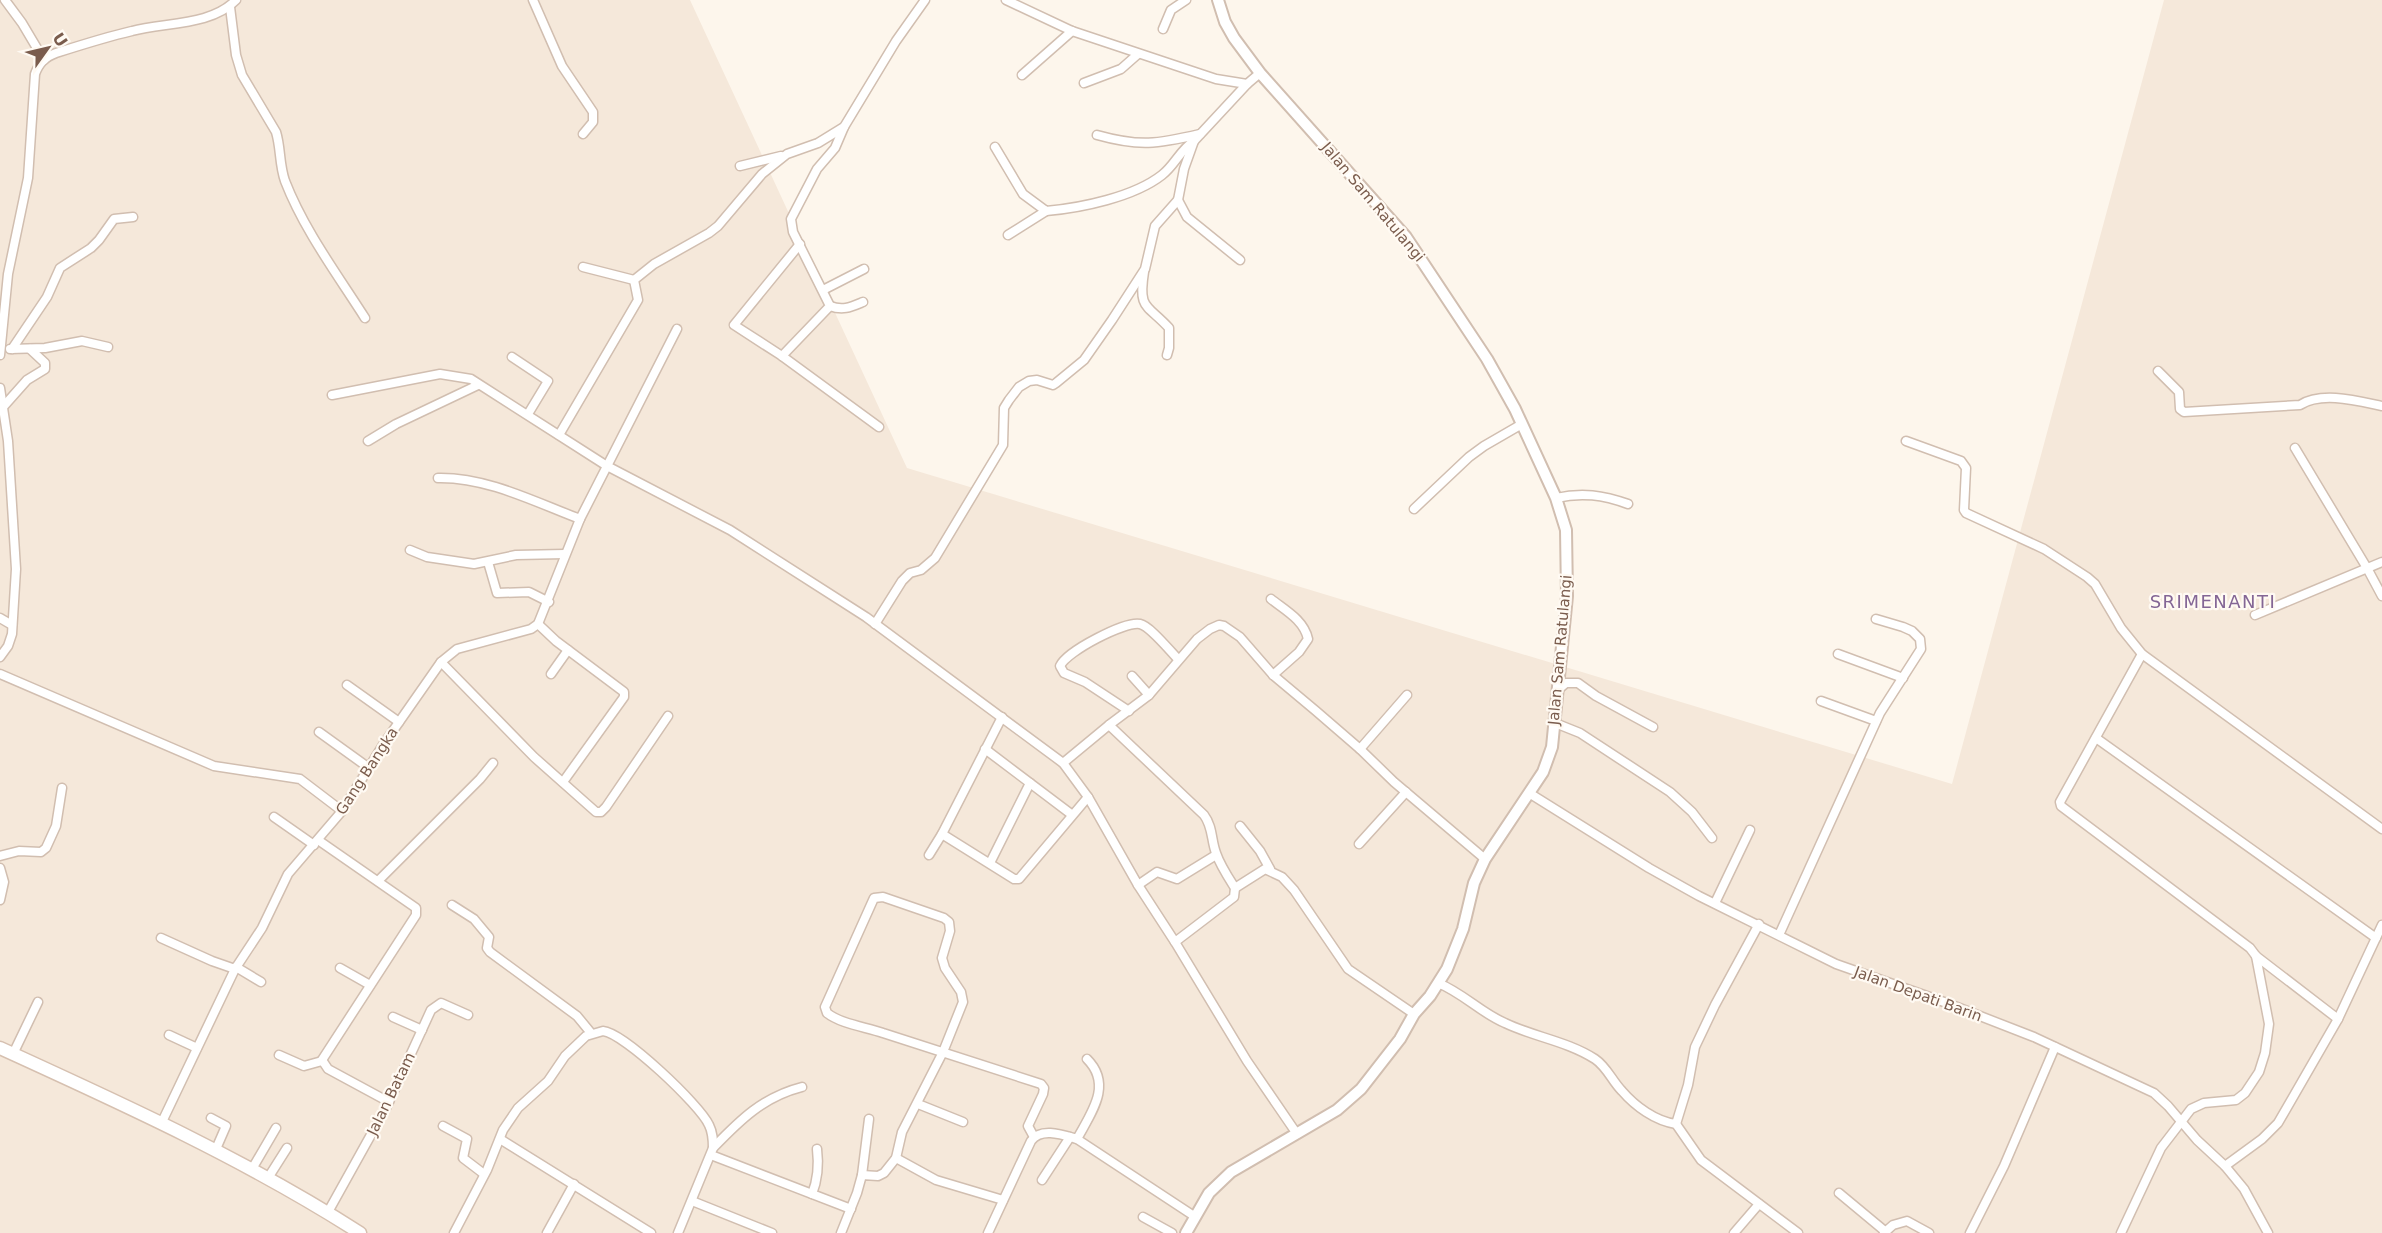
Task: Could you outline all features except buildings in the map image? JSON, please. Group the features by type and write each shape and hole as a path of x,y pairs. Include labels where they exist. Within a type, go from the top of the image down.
{"main road":[{"path":"0,1048 216,1149 328,1212 360,1233"}],"street":[{"path":"5,0 44,60"},
{"path":"533,0 562,66 593,112 593,122 583,134"},
{"path":"830,306 793,232 791,219 817,169 835,148 844,127 896,41 925,0"},
{"path":"1007,0 1072,31 1216,79 1247,84"},
{"path":"1163,29 1171,10 1186,0"},
{"name":"Jalan Sam Ratulangi","path":"1186,1233 1209,1193 1231,1172 1337,1110 1361,1089 1400,1039 1414,1014 1447,969 1462,929 1474,883 1485,859 1543,772 1552,747 1567,596 1566,530 1556,498 1522,424 1487,359 1406,237 1260,72 1234,38 1225,22 1218,0"},
{"path":"108,347 82,341 30,349 1,348 8,274 28,178 35,74 44,60 56,53 166,23 203,19 233,3 236,55 242,75 276,132 279,140 278,153 285,181 306,224 365,318"},
{"path":"1022,75 1072,31"},
{"path":"1084,83 1121,69 1138,54"},
{"path":"1008,235 1046,211 1083,207 1150,183 1166,172 1180,152 1203,133 1227,104 1260,72"},
{"path":"740,166 818,143 844,127"},
{"path":"1096,135 1125,143 1145,144 1203,133"},
{"path":"1167,355 1169,327 1146,306 1142,298 1145,269 1155,226 1179,200 1184,169 1194,141"},
{"path":"995,147 1023,194 1046,211"},
{"path":"634,280 654,264 718,226 762,174 787,154"},
{"path":"1179,200 1187,217 1240,260"},
{"path":"12,350 47,297 60,268 91,248 114,219 133,217"},
{"path":"800,244 734,325 782,356 879,427"},
{"path":"0,264 8,274"},
{"path":"583,267 634,280"},
{"path":"823,290 864,269"},
{"path":"875,624 902,581 935,558 974,494 1003,445 1004,408 1019,387 1037,380 1053,385 1077,366 1112,320 1145,269"},
{"path":"559,435 638,300 634,280"},
{"path":"830,306 844,309 863,302"},
{"path":"782,356 830,306"},
{"path":"563,782 624,695 623,690 568,650 538,624 549,602 565,554 580,519 677,329"},
{"path":"3,407 27,380 45,369 45,363 30,349"},
{"path":"512,357 548,381 528,414"},
{"path":"2158,371 2179,392 2180,409 2184,412 2300,405 2312,399 2333,399 2382,406"},
{"path":"332,395 440,375 471,379 606,466 730,530 875,624 1002,717 1063,764 1088,797 1138,885 1247,1061 1297,1134"},
{"path":"368,441 396,424 478,385"},
{"path":"0,388 8,441 15,569 12,634 1,655"},
{"path":"1414,508 1469,457 1522,424"},
{"path":"1906,441 1961,461 1966,468 1966,513 2044,549 2087,577 2095,584 2121,628 2142,654 2382,829"},
{"path":"2295,448 2382,596"},
{"path":"438,478 473,480 580,519"},
{"path":"1556,498 1588,494 1628,504"},
{"path":"410,550 427,557 462,562 488,562 516,555 565,554"},
{"path":"488,562 498,593 529,592 549,602"},
{"path":"2255,615 2382,562"},
{"path":"1271,599 1300,622 1306,630 1308,639 1305,645 1273,675"},
{"path":"0,618 12,625"},
{"path":"1779,934 1876,721 1921,649 1920,639 1912,631 1876,619"},
{"name":"Gang Bangka","path":"162,1124 236,968 262,928 288,873 342,811 441,662 457,649 531,630 538,624"},
{"path":"1129,711 1085,681 1064,673 1060,666 1063,659 1082,646 1138,624 1146,627 1178,659"},
{"path":"1063,764 1109,724 1149,695 1178,659 1210,629 1219,625 1224,626 1240,637 1273,675 1485,859"},
{"path":"551,674 568,650"},
{"path":"1838,654 1903,678"},
{"path":"2142,654 2060,802 2061,806 2250,948 2256,956 2338,1019"},
{"path":"441,662 534,757 596,812 601,812 668,716"},
{"path":"0,674 214,766 300,778 342,811"},
{"path":"1132,676 1149,695"},
{"path":"1559,689 1566,683 1578,683 1596,696 1653,727"},
{"path":"347,685 399,722"},
{"path":"1360,749 1407,695"},
{"path":"1821,701 1876,721"},
{"path":"929,855 1002,717"},
{"path":"1555,723 1580,733 1670,792 1692,812 1712,838"},
{"path":"1109,724 1204,815 1212,829 1212,842 1216,855 1235,888 1234,897 1175,942"},
{"path":"319,732 369,768"},
{"path":"2096,738 2376,938"},
{"path":"985,749 1071,814"},
{"path":"378,881 480,779 493,763"},
{"path":"990,863 1030,783"},
{"path":"0,856 19,851 41,852 46,848 56,826 62,788"},
{"path":"1359,844 1406,792"},
{"name":"Jalan Depati Barin","path":"1529,793 1649,868 1836,964 1944,1002 2055,1047 2154,1093 2225,1166 2244,1189 2268,1233"},
{"path":"942,834 1014,879 1018,879 1071,814 1088,797"},
{"path":"274,817 413,904 417,912 322,1061 304,1066 279,1055"},
{"path":"1240,826 1260,851 1270,869 1282,877 1294,890 1348,969 1414,1014"},
{"path":"1716,903 1750,830"},
{"path":"1138,885 1156,872 1177,879 1216,855"},
{"path":"0,868 4,882 0,900"},
{"path":"1235,888 1260,871 1270,869"},
{"path":"862,1175 878,1176 884,1173 896,1158 902,1132 944,1052 963,1002 961,992 945,968 942,958 950,931 949,922 944,918 883,897 874,898 825,1007 827,1013 840,1020 944,1052 1043,1086 1043,1094 1028,1126 1034,1137"},
{"path":"452,905 474,919 489,937 487,948 490,952 577,1016 591,1033"},
{"path":"1676,1124 1688,1085 1695,1047 1759,924"},
{"path":"2225,1166 2262,1139 2278,1123 2338,1019 2382,925"},
{"path":"161,938 212,961 236,968 261,981"},
{"path":"2121,1233 2161,1148 2191,1109 2204,1103 2236,1100 2259,1072 2265,1053 2269,1024 2256,956"},
{"path":"340,968 370,985"},
{"path":"1438,983 1452,988 1502,1022 1557,1040 1594,1059 1602,1065 1622,1091 1641,1108 1658,1119 1676,1124 1701,1160 1798,1233"},
{"path":"13,1054 38,1002"},
{"name":"Jalan Batam","path":"328,1212 388,1102 431,1010 438,1004 444,1004 468,1015"},
{"path":"393,1017 422,1030"},
{"path":"454,1233 500,1139 518,1108 548,1081 565,1056 591,1033 609,1031 682,1090 709,1123 713,1136 712,1151 678,1233"},
{"path":"169,1035 197,1048"},
{"path":"1970,1233 2004,1166 2055,1047"},
{"path":"1042,1180 1099,1099 1098,1073 1087,1059"},
{"path":"322,1061 328,1069 388,1102"},
{"path":"712,1151 745,1114 786,1091 802,1087"},
{"path":"918,1104 963,1122"},
{"path":"211,1118 226,1126 216,1149"},
{"path":"845,1232 862,1175 869,1119"},
{"path":"443,1126 467,1139 463,1158 484,1174"},
{"path":"252,1170 276,1128"},
{"path":"988,1233 1034,1137 1046,1133 1073,1138 1194,1216"},
{"path":"500,1139 651,1233"},
{"path":"268,1178 287,1148"},
{"path":"812,1194 819,1164 817,1149"},
{"path":"712,1151 851,1209"},
{"path":"896,1158 936,1180 1004,1200"},
{"path":"547,1233 574,1184"},
{"path":"1839,1193 1885,1232 1893,1225 1907,1221 1929,1233"},
{"path":"692,1201 772,1233"},
{"path":"1734,1233 1759,1204"},
{"path":"1143,1217 1172,1233"}],"shaded area":[{"path":"0,0 690,0 907,468 1952,784 2164,0 2382,0 2382,1233 0,1233"}],"district":[{"name":"SRIMENANTI","path":"2213,601"}]}
